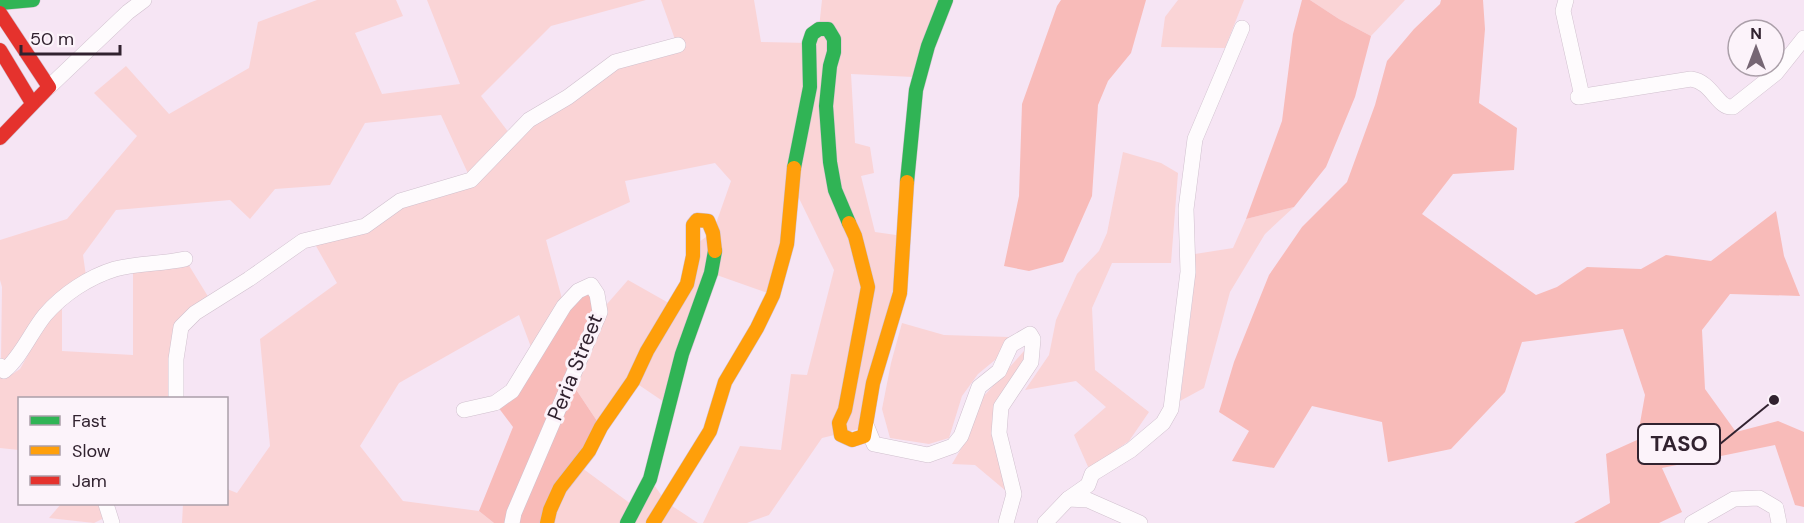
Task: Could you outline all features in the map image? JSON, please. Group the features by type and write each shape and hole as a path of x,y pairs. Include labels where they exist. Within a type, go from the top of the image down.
{"street":[{"path":"0,3 33,0"},
{"path":"0,138 32,103 128,12 144,0"},
{"path":"652,523 699,451 710,430 725,382 753,336 773,295 787,244 795,158 810,87 809,44 812,34 819,29 828,29 834,39 826,106 826,132 835,190 855,236 868,287 845,410 839,423 840,435 848,440 857,441 864,436 873,383 900,293 904,215 916,90 928,46 946,0"},
{"path":"1566,0 1563,11 1580,97 1691,79 1700,80 1724,105 1728,108 1733,107 1776,72 1804,38"},
{"path":"0,13 49,87"},
{"path":"1045,523 1068,499 1088,485 1092,474 1131,450 1163,423 1171,409 1188,272 1186,209 1195,139 1242,28"},
{"path":"176,397 176,359 181,327 195,313 303,241 365,226 400,201 471,180 529,120 568,97 615,62 678,45"},
{"path":"0,50 32,103"},
{"path":"546,523 560,488 589,451 601,427 633,381 647,351 687,284 693,256 693,225 697,220 708,221 713,233 715,252 711,273 682,354 650,479 627,523"},
{"path":"0,366 4,371 13,364 21,348 44,316 62,297 115,270 184,259"},
{"name":"Peria Street","path":"464,410 495,403 512,391 564,306 578,291 591,285 597,294 600,312 514,513 512,523"},
{"path":"867,427 874,444 928,455 953,446 961,436 980,387 999,371 1011,345 1030,334 1033,339 1031,362 1001,407 999,432 1014,494 1006,523"},
{"path":"1692,523 1734,499 1759,498 1776,508 1779,523"},
{"path":"1068,499 1088,500 1140,523"},
{"path":"106,505 112,523"}],"shaded area":[{"path":"317,0 396,0 403,16 355,33 382,94 460,84 427,0 646,0 551,26 481,96 512,137 615,62 677,45 661,0 754,0 761,42 809,43 819,28 822,0 940,0 913,77 851,74 855,143 870,147 874,173 861,176 875,232 903,236 867,427 822,438 769,515 747,523 703,523 740,446 781,450 791,374 807,375 834,270 793,186 773,295 711,273 670,406 633,381 601,427 571,382 600,312 628,280 674,306 692,247 713,232 731,181 715,163 625,181 630,202 546,240 564,306 534,355 519,315 399,383 360,446 403,501 479,511 494,523 182,523 183,505 228,505 228,489 237,493 270,446 260,339 337,283 312,239 365,226 400,201 471,180 441,115 365,123 330,185 275,189 250,219 230,200 116,210 83,255 87,283 62,297 62,351 133,355 133,266 185,259 212,303 181,327 176,397 18,397 18,450 0,448 0,377 5,379 20,369 29,353 10,362 1,361 0,240 67,219 137,136 94,93 126,66 169,114 249,68 258,22"},
{"path":"1061,0 1146,0 1131,53 1108,81 1098,105 1092,196 1063,262 1029,271 1004,266 1019,196 1022,104"},
{"path":"1178,0 1244,0 1225,48 1161,47 1165,17"},
{"path":"1302,0 1310,0 1371,36 1355,97 1326,167 1294,207 1246,219 1282,121 1293,34"},
{"path":"1310,0 1405,0 1371,36"},
{"path":"1441,0 1483,0 1485,29 1479,103 1517,128 1514,170 1453,174 1422,214 1536,295 1557,287 1587,267 1641,269 1666,255 1711,261 1776,211 1784,256 1800,296 1730,294 1702,330 1705,389 1736,432 1778,421 1804,432 1804,507 1795,505 1775,445 1662,468 1682,512 1659,523 1574,523 1610,503 1606,454 1637,440 1645,395 1623,329 1522,342 1505,392 1451,449 1388,462 1382,422 1312,406 1274,468 1232,461 1249,431 1219,412 1234,362 1269,275 1302,227 1347,182 1375,105 1387,61 1414,29 1440,4"},
{"path":"1123,152 1161,163 1178,173 1171,263 1112,263 1092,308 1095,370 1149,412 1129,441 1089,469 1074,435 1106,407 1076,381 1025,390 1049,355 1056,320 1077,274 1099,251 1107,233"},
{"path":"1294,207 1265,234 1230,292 1204,388 1180,401 1193,296 1195,254 1233,248 1246,219"},
{"path":"591,285 600,312 571,382 601,427 547,523 494,523 479,511 513,427 495,403 564,306"},
{"path":"902,323 944,335 1009,337 1001,355 978,374 962,396 949,438 929,444 890,438 882,409"},
{"path":"1024,351 1026,357 998,400 1006,491 975,465 952,464 968,437 983,397"},
{"path":"578,465 635,507 650,479 666,502 698,523 547,523"},
{"path":"60,505 106,505 110,515 94,523 49,518"}],"traffic: fast":[{"path":"0,3 33,0"},
{"path":"907,182 916,90 928,46 946,0"},
{"path":"794,168 810,87 809,43 812,34 819,29 828,29 834,39 826,106 830,162 835,190 849,223"},
{"path":"627,523 650,479 682,354 711,273 715,251"}],"traffic: slow":[{"path":"653,523 710,431 725,382 757,328 773,295 787,244 794,168"},
{"path":"849,223 855,236 868,287 845,410 839,423 841,435 852,440 864,436 873,383 900,293 907,182"},
{"path":"547,523 560,488 589,451 601,427 633,381 647,351 687,284 693,256 693,225 697,220 708,221 713,233 715,251"}],"traffic: jam":[{"path":"0,13 49,87 0,138"},
{"path":"0,50 32,103"}],"place":[{"name":"TASO","path":"1774,400"}]}
